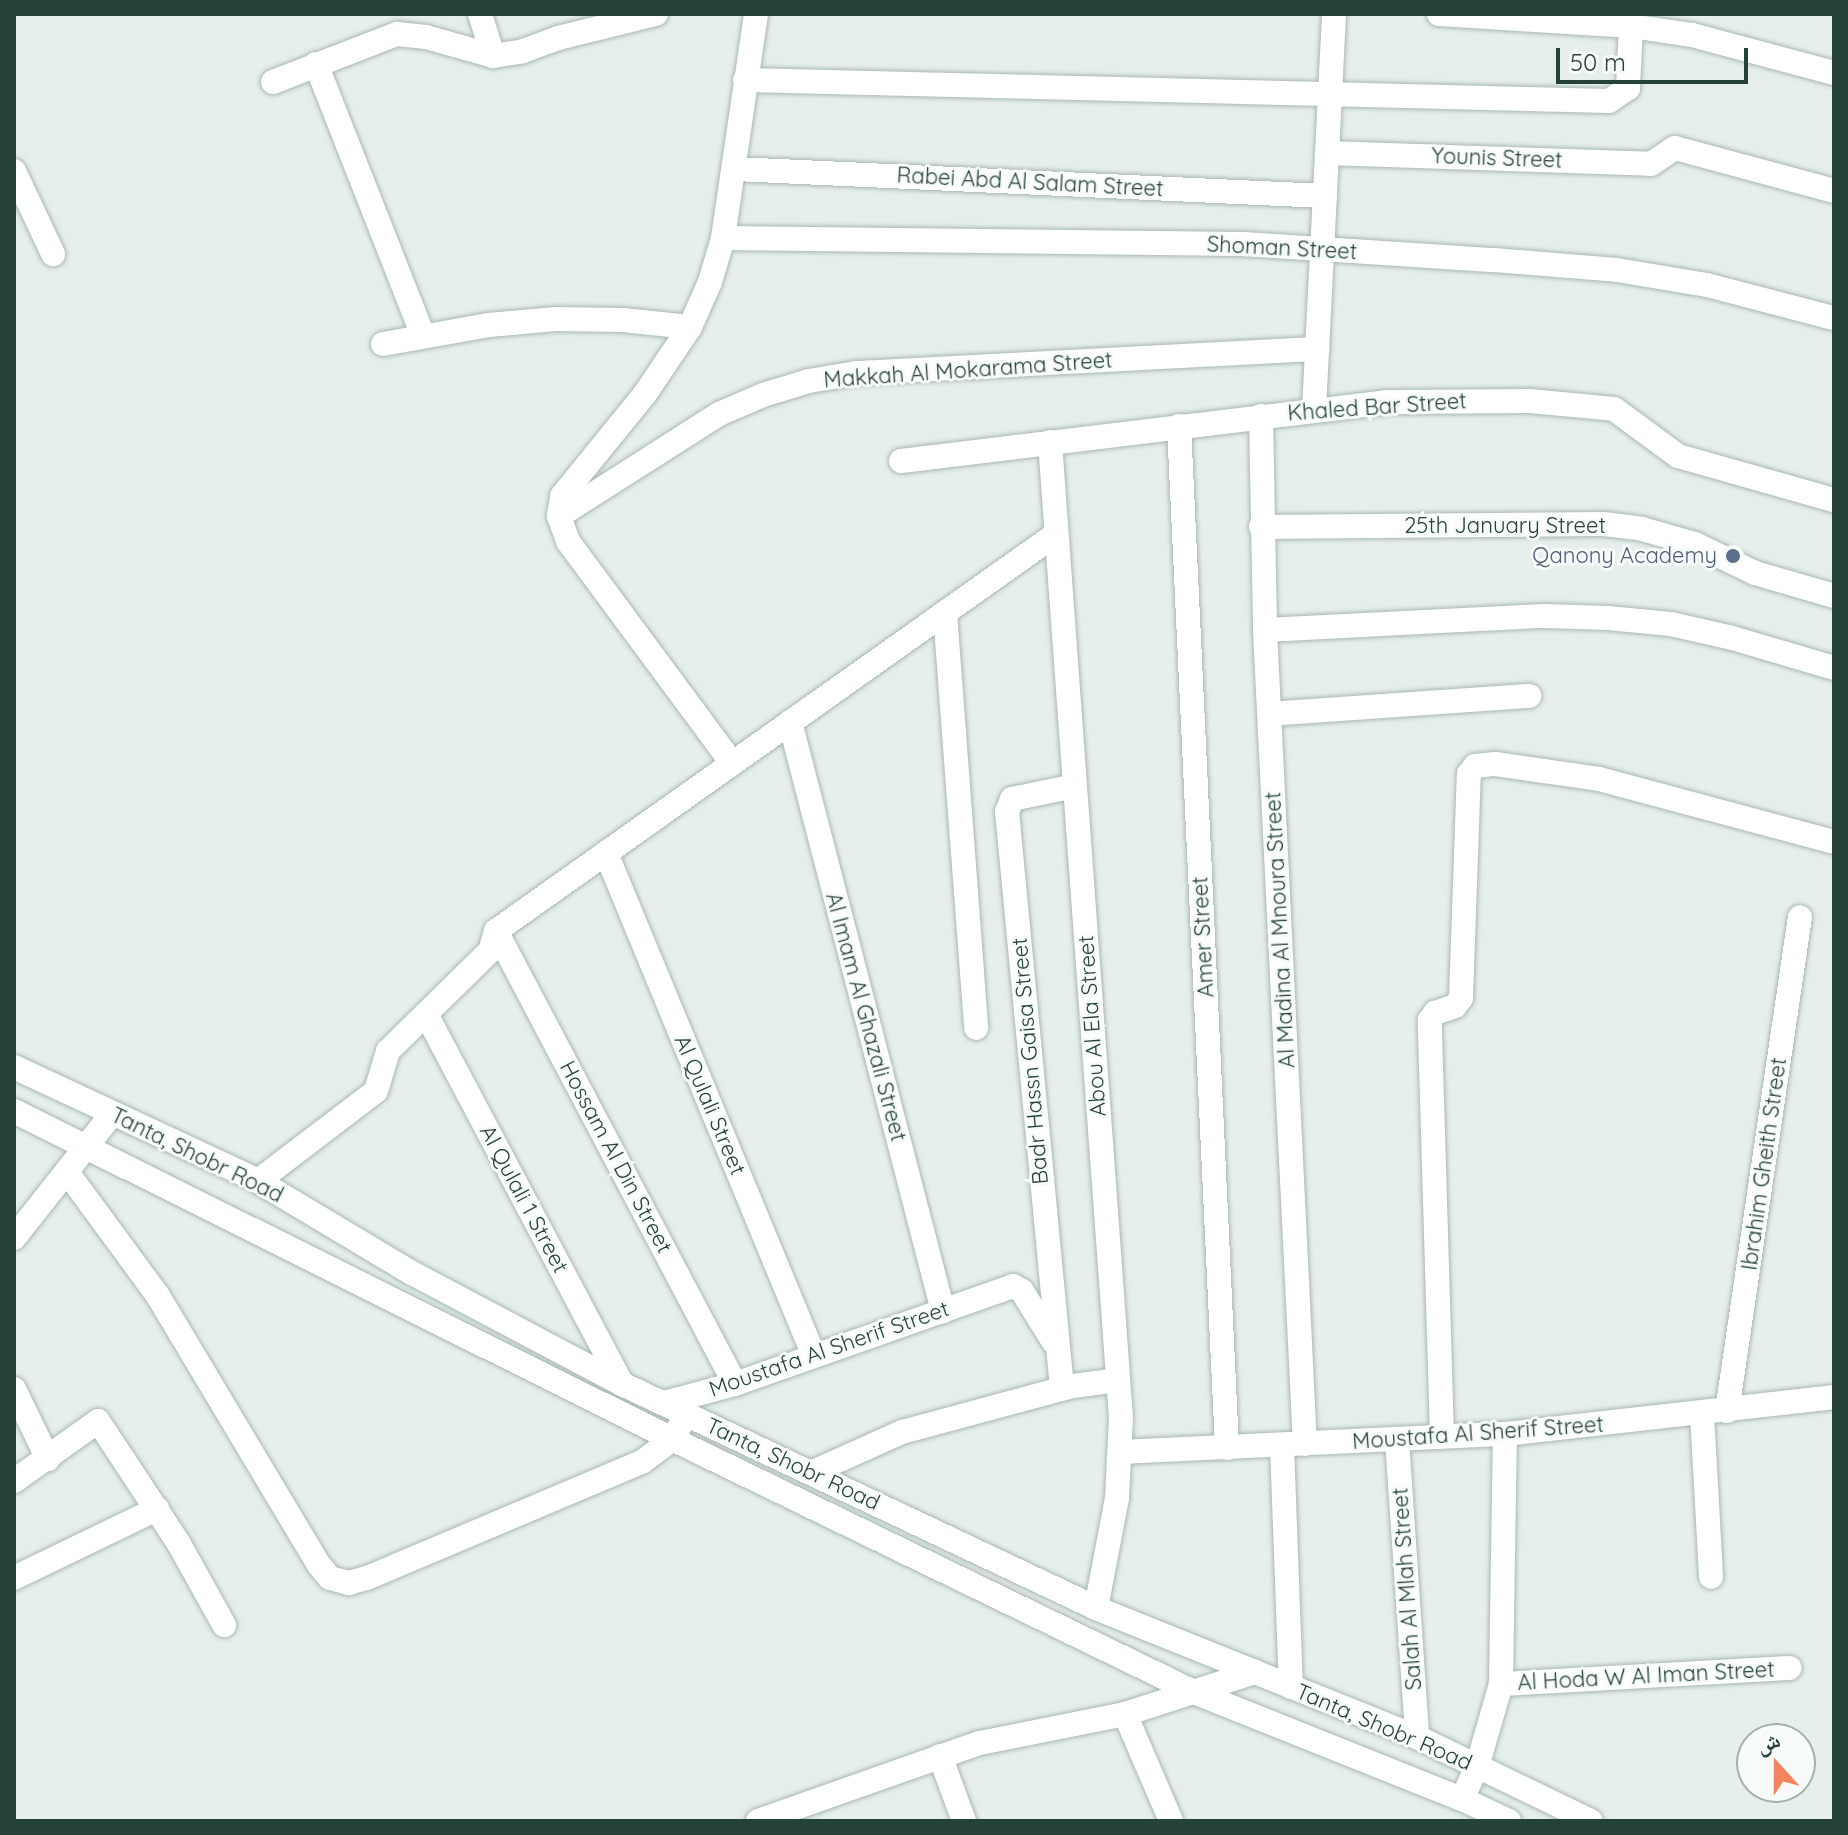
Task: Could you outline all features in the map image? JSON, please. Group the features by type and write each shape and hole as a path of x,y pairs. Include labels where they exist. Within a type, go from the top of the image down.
{"street":[{"path":"480,14 493,56"},
{"path":"273,82 397,34 426,37 493,56 523,51 558,38 656,14"},
{"path":"732,763 568,541 559,516 562,496 571,482 645,394 690,327 710,282 723,238 735,169 756,14"},
{"path":"1314,410 1334,14"},
{"path":"1439,14 1631,26 1692,35 1834,73"},
{"path":"745,80 1609,101 1628,88 1631,26"},
{"path":"316,64 423,335"},
{"name":"Younis Street","path":"1327,153 1651,164 1675,148 1834,191"},
{"name":"Rabei Abd Al Salam Street","path":"735,169 1325,196"},
{"path":"14,171 53,254"},
{"name":"Shoman Street","path":"723,238 1322,248 1617,270 1707,285 1834,318"},
{"path":"383,344 423,335 556,319 623,320 690,327"},
{"name":"Makkah Al Mokarama Street","path":"559,516 719,414 763,395 809,381 857,373 1317,349"},
{"name":"Khaled Bar Street","path":"901,461 1314,410 1458,399 1602,406 1623,413 1662,445 1691,461 1834,500"},
{"name":"Al Madina Al Mnoura Street","path":"1261,416 1261,527 1293,1445 1291,1687"},
{"name":"Amer Street","path":"1179,426 1227,1448"},
{"name":"Abou Al Ela Street","path":"1050,442 1121,1452 1112,1528 1096,1608"},
{"name":"25th January Street","path":"1261,527 1604,524 1642,529 1695,544 1755,573 1834,596"},
{"path":"258,1181 376,1091 388,1051 490,951 496,931 1056,534"},
{"path":"945,613 976,1028"},
{"path":"1265,630 1544,616 1608,618 1671,624 1834,668"},
{"path":"1269,714 1529,696"},
{"name":"Al Imam Al Ghazali Street","path":"790,722 943,1311"},
{"path":"1442,1436 1430,1020 1435,1013 1455,1006 1461,998 1467,783 1475,766 1495,764 1599,779 1834,842"},
{"name":"Badr Hassn Gaisa Street","path":"1062,1388 1007,812 1012,799 1075,786"},
{"name":"Al Qulali Street","path":"606,853 814,1356"},
{"name":"Ibrahim Gheith Street","path":"1727,1411 1800,917"},
{"name":"Hossam Al Din Street","path":"496,931 735,1384"},
{"name":"Al Qulali 1 Street","path":"426,1014 622,1384"},
{"name":"Tanta, Shobr Road","path":"14,1067 258,1181 412,1273 622,1384 1096,1608 1417,1737 1591,1821"},
{"name":"Tanta, Shobr Road","path":"14,1111 672,1439 1194,1692 1462,1799 1509,1821"},
{"path":"14,1238 112,1114"},
{"path":"67,1172 158,1296 319,1565 330,1578 349,1583 367,1578 642,1462 672,1439 687,1414"},
{"name":"Moustafa Al Sherif Street","path":"664,1403 735,1384 1006,1288 1018,1287 1057,1347"},
{"path":"813,1472 902,1432 1062,1388 1118,1380"},
{"path":"14,1389 48,1459"},
{"name":"Moustafa Al Sherif Street","path":"1121,1452 1505,1434 1834,1397"},
{"path":"1702,1414 1711,1577"},
{"path":"14,1481 98,1421 157,1509 224,1625"},
{"path":"1462,1799 1477,1767 1501,1684 1505,1434"},
{"name":"Salah Al Mlah Street","path":"1397,1440 1417,1737"},
{"path":"14,1578 157,1509"},
{"name":"Al Hoda W Al Iman Street","path":"1501,1684 1790,1668"},
{"path":"758,1821 980,1743 1125,1714 1255,1672"},
{"path":"1125,1714 1171,1821"},
{"path":"940,1756 964,1821"}],"place":[{"name":"Qanony Academy","path":"1733,556"}]}
